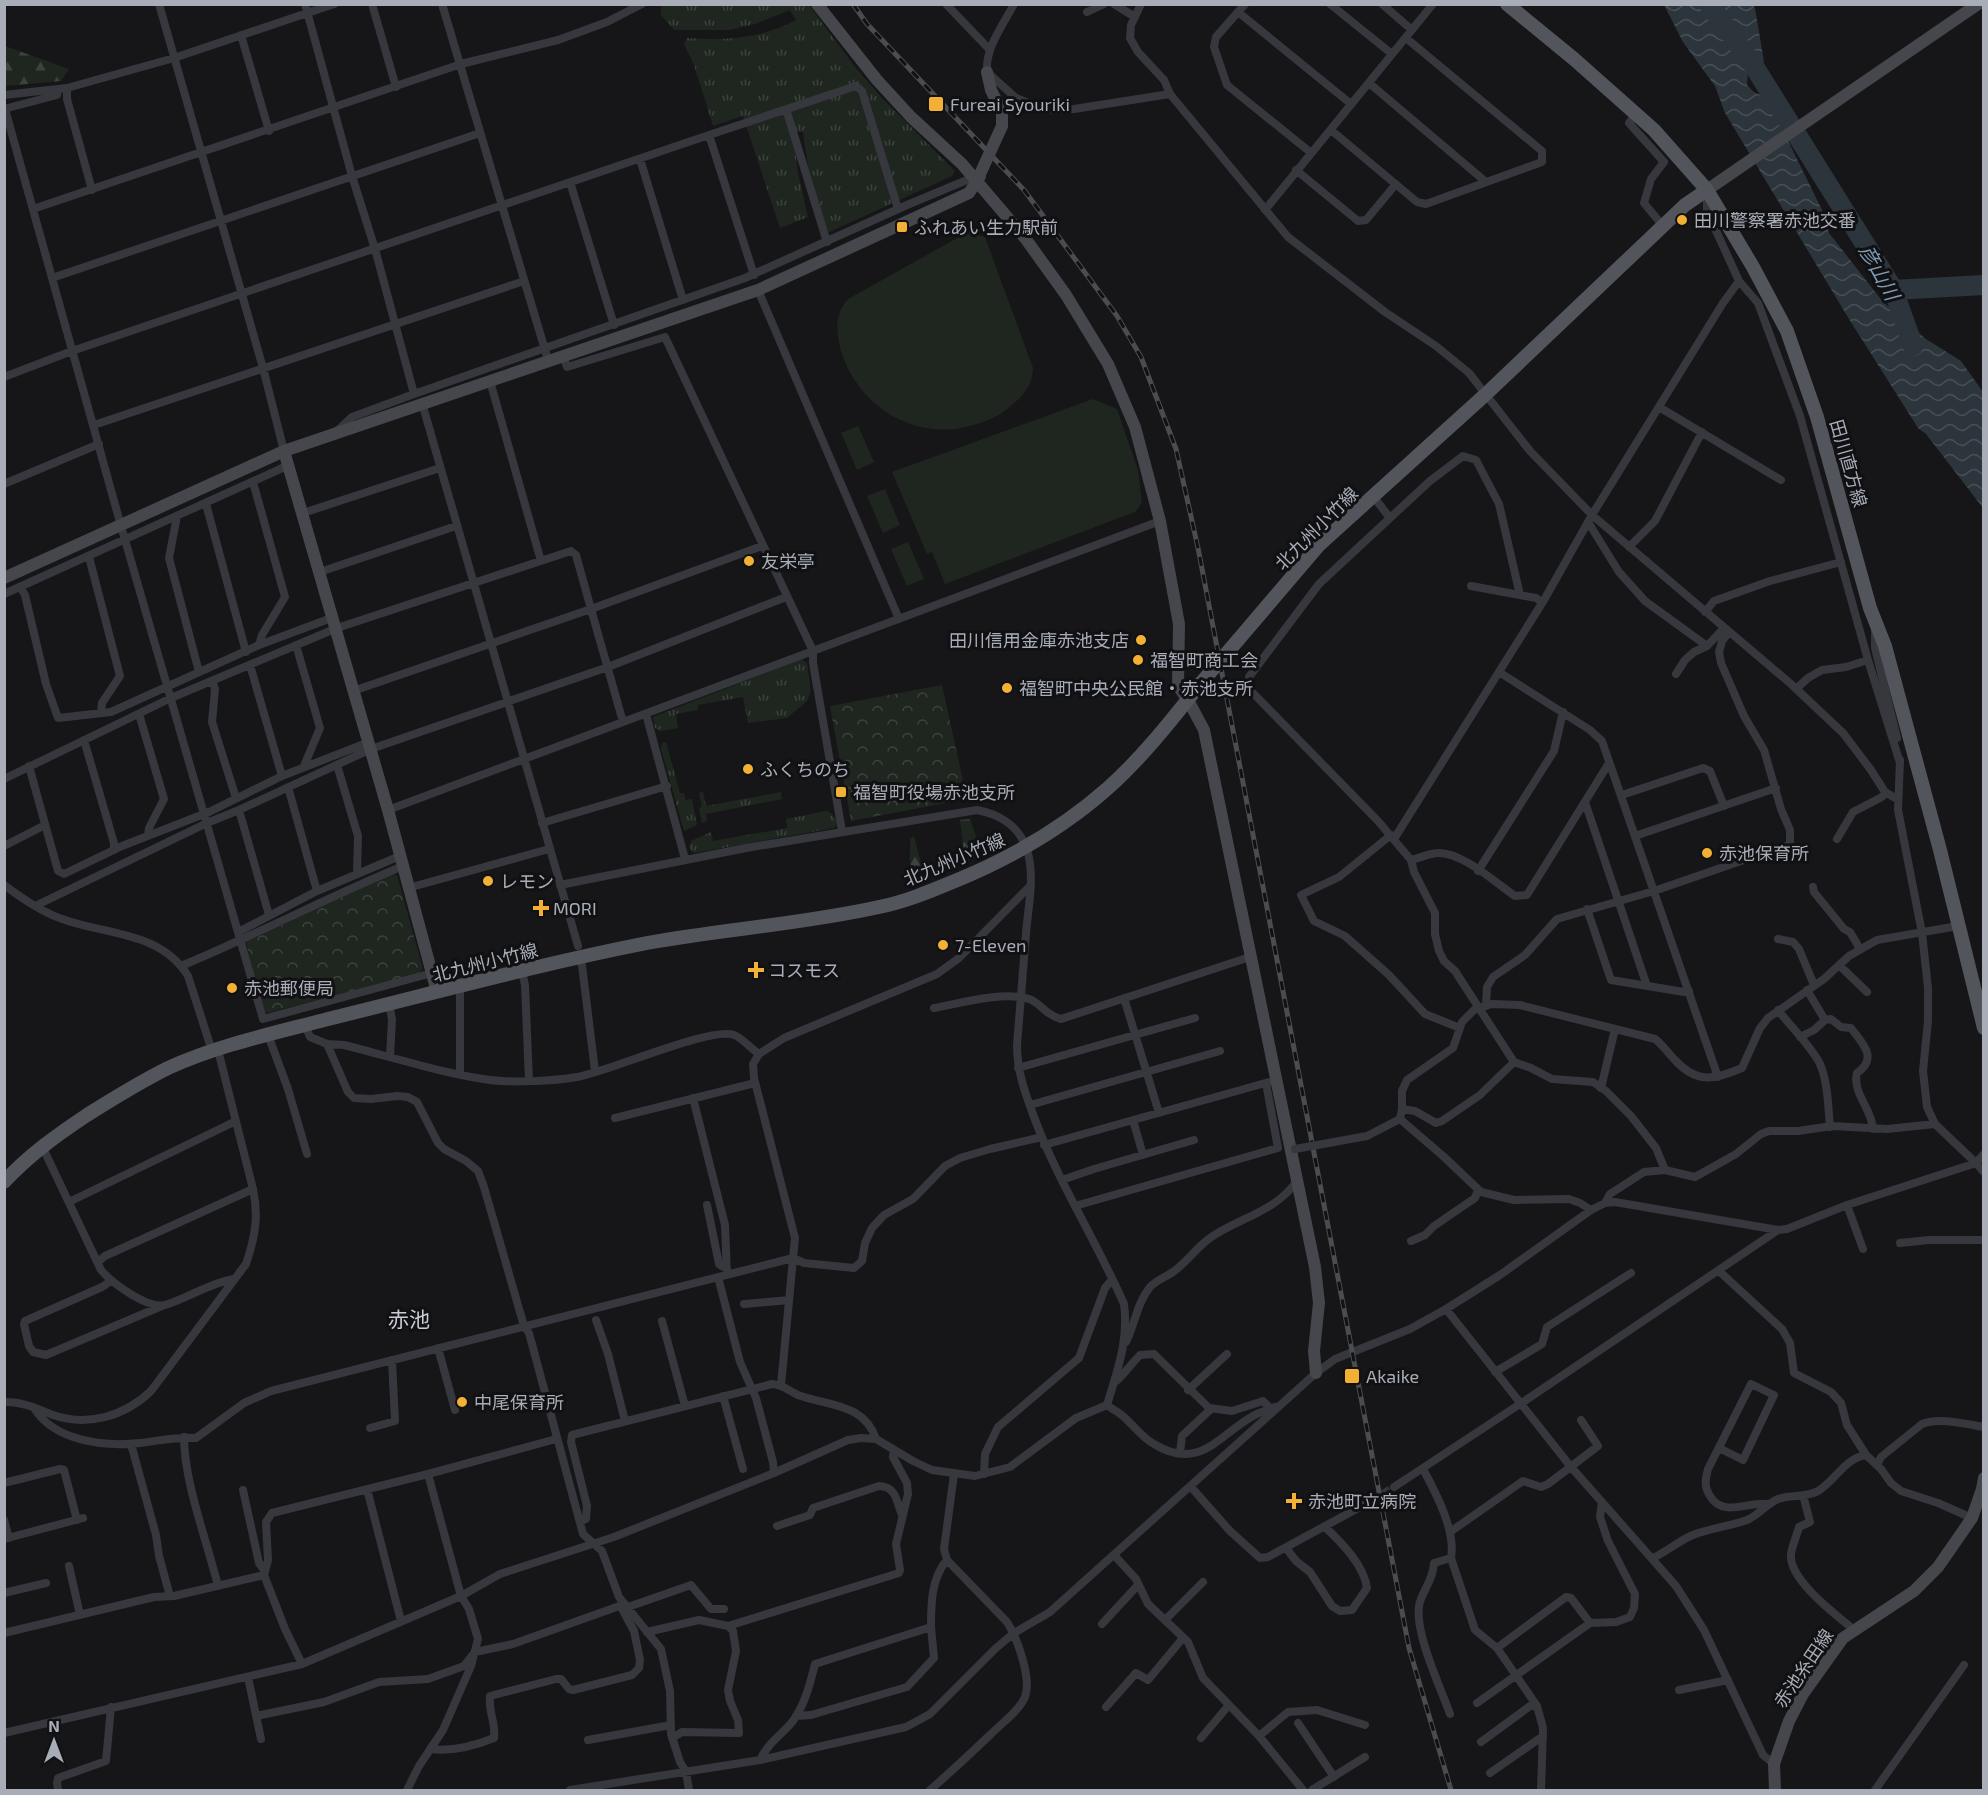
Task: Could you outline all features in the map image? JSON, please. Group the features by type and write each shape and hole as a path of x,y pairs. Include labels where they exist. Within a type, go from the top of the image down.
{"main road":[{"name":"田川直方線","path":"1507,4 1636,114 1712,186 1787,331 1817,417 1875,620 1885,646 1959,926 1983,1028"},
{"name":"北九州小竹線","path":"4,1182 42,1146 126,1090 171,1067 215,1051 305,1025 522,971 579,952 883,907 942,887 982,870 1026,847 1056,829 1126,771 1319,545 1486,394 1685,205 1712,186"}],"street":[{"path":"159,4 263,368 284,451 370,746 437,992"},
{"path":"4,94 62,89 174,58 306,9 334,4"},
{"path":"372,4 396,87"},
{"path":"442,4 547,354"},
{"path":"33,209 269,131 461,64 558,40 607,22 642,4"},
{"path":"817,4 877,80 911,117 978,177 1066,295 1108,364 1135,427 1160,521 1179,624 1177,682 1204,730 1250,957 1271,1081 1278,1148 1075,1206"},
{"path":"946,4 990,50"},
{"path":"4,578 284,451 333,434 418,399 547,354 563,356 758,290 969,193 1002,126 1002,112 991,90 987,60 1014,4"},
{"path":"1087,12 1104,4"},
{"path":"1114,4 1135,17"},
{"path":"1141,4 1131,26 1130,38 1138,52 1164,80 1170,94 1288,237 1385,312 1436,346 1469,374 1530,451 1590,519 1619,572 1645,601 1707,646"},
{"path":"1245,4 1216,37 1214,47 1227,85 1311,152"},
{"path":"1330,4 1392,54"},
{"path":"1382,4 1392,8 1412,30"},
{"path":"1265,210 1433,4"},
{"path":"1899,763 1800,416 1758,303 1739,281 1707,211 1712,186 1978,4"},
{"path":"306,9 395,325 440,468 579,952 595,1071"},
{"path":"1238,12 1351,104"},
{"path":"241,35 269,131"},
{"path":"1331,130 1417,202 1426,204 1542,162 1542,151 1406,38"},
{"path":"987,72 1016,98 1041,108 1054,110 1170,94"},
{"path":"1369,83 1486,182"},
{"path":"4,377 72,351 856,86 862,91 897,209"},
{"path":"62,89 57,95 5,109 121,526 263,1019 432,973"},
{"path":"62,89 67,99 92,190"},
{"path":"786,109 827,242"},
{"path":"1636,114 1629,123 1664,162 1651,179 1644,203 1663,226"},
{"path":"52,278 480,133"},
{"path":"709,135 754,274"},
{"path":"640,159 684,300"},
{"path":"1296,170 1358,221 1366,220 1396,184"},
{"path":"418,399 490,381 614,325 754,274 897,209 978,177"},
{"path":"570,182 614,325"},
{"path":"94,425 524,281"},
{"path":"1460,1028 1425,1014 1389,975 1345,936 1314,921 1301,895 1339,877 1392,837 1499,672 1590,519 1723,303 1739,281"},
{"path":"758,290 899,619"},
{"path":"563,356 567,367 665,337 813,651 813,663 842,831"},
{"path":"490,381 541,561"},
{"path":"1659,407 1781,480"},
{"path":"1629,547 1655,521 1702,432"},
{"path":"4,484 99,444"},
{"path":"1520,595 1499,504 1476,460 1463,456 1430,481 1319,584 1249,677 1250,690 1392,837 1411,860 1414,872 1435,913 1435,934 1444,961 1455,971 1483,1007 1514,1062 1552,1079 1593,1082 1638,1124 1656,1148 1665,1170"},
{"path":"4,594 289,465"},
{"path":"303,513 440,468"},
{"path":"253,482 285,597 262,635 259,645"},
{"path":"1373,496 1390,518"},
{"path":"206,504 246,652"},
{"path":"177,516 169,558 199,672"},
{"path":"1590,519 1629,547 1796,689 1843,733 1885,792 1898,799"},
{"path":"388,810 1160,521"},
{"path":"320,572 456,526"},
{"path":"353,692 591,609 762,546"},
{"path":"20,587 25,595 46,684 58,718 111,712 259,645 473,584 571,551 576,555 623,722"},
{"path":"89,557 120,676 102,703 101,713"},
{"path":"1706,612 1714,601 1770,581 1841,562"},
{"path":"1471,586 1536,598 1542,602"},
{"path":"29,766 58,871 64,874 148,835 204,813 304,766 508,702 608,667 786,597"},
{"path":"1875,620 1875,648 1900,747 1898,810 1922,933 1928,988 1928,1021 1923,1071 1927,1107 1935,1124 1976,1162 1983,1172"},
{"path":"4,779 171,698 296,645 335,623"},
{"path":"1676,674 1685,660 1694,652 1707,646 1727,630"},
{"path":"1483,1007 1487,987 1493,977 1525,955 1557,919 1654,891 1790,844 1790,830 1764,750 1744,716 1721,663 1719,652 1727,630"},
{"path":"296,645 320,728 304,766"},
{"path":"1796,689 1808,678 1822,670 1846,667 1868,660"},
{"path":"250,665 282,776"},
{"path":"1499,672 1590,730 1602,741 1718,1077"},
{"path":"212,681 215,689 212,722 236,798"},
{"path":"1478,871 1554,751 1563,712"},
{"path":"139,714 164,799 148,828 148,835"},
{"path":"646,714 686,859"},
{"path":"84,740 114,843 114,850"},
{"path":"35,906 207,823 337,765 370,746"},
{"path":"1411,860 1437,853 1450,854 1515,896 1527,895 1609,763"},
{"path":"337,765 358,836 357,873"},
{"path":"1622,795 1703,768 1710,771 1724,806"},
{"path":"542,823 667,786"},
{"path":"288,787 317,891"},
{"path":"1635,836 1776,788"},
{"path":"1837,839 1853,812 1882,798 1885,792"},
{"path":"1585,802 1647,986"},
{"path":"239,810 269,915"},
{"path":"560,885 686,859 977,810 992,813 1003,819 1017,832 1026,847 1031,875 1017,1045 1021,1083 1043,1141 1124,1304 1125,1345"},
{"path":"4,846 45,825"},
{"path":"408,888 549,849"},
{"path":"238,932 357,873 401,861"},
{"path":"181,966 241,941 369,880 401,861"},
{"path":"4,885 35,906 64,920 133,936 162,949 181,966 193,991 215,1051 236,1120 257,1211 252,1246 246,1264 151,1391 139,1402 115,1415 79,1421 59,1417 26,1404 4,1402"},
{"path":"781,1385 795,1238 755,1083 753,1064 759,1054 784,1038 937,974 959,958 1030,886"},
{"path":"1813,887 1814,892 1844,929 1850,932 1860,949"},
{"path":"1587,909 1611,980 1689,991"},
{"path":"1400,1119 1402,1091 1407,1080 1453,1048 1462,1022 1474,1010 1492,1004 1520,1005 1655,1039 1665,1046 1675,1060 1695,1076 1718,1077 1742,1068 1760,1028 1768,1018 1860,949 1877,940 1959,926"},
{"path":"1778,939 1793,942 1798,949 1810,988 1826,1020"},
{"path":"934,1008 975,999 1020,997 1032,1000 1050,1016 1061,1019 1250,957"},
{"path":"1839,965 1867,992"},
{"path":"522,971 525,986 529,1080"},
{"path":"460,986 460,1074"},
{"path":"1124,998 1159,1113"},
{"path":"389,1004 392,1019 390,1057"},
{"path":"1778,1010 1819,1063 1823,1075 1830,1126"},
{"path":"1018,1068 1195,1018"},
{"path":"1800,1037 1814,1030 1826,1020 1832,1019 1841,1027 1851,1028 1868,1051 1868,1060 1863,1069 1857,1073 1856,1078 1858,1092 1873,1118 1873,1129"},
{"path":"305,1025 310,1037 327,1044 344,1045 492,1080 579,1077 700,1039 725,1034 735,1035 759,1054"},
{"path":"1601,1088 1615,1029"},
{"path":"268,1035 288,1089 307,1154"},
{"path":"327,1044 348,1092 354,1098 371,1099 396,1096 408,1097 417,1102 438,1143 444,1149 466,1161 478,1172 524,1326 529,1333 583,1533 602,1551 624,1605 661,1649 670,1691 672,1738 686,1772 689,1791"},
{"path":"1030,1105 1220,1051"},
{"path":"1402,1109 1415,1111 1436,1123 1442,1121 1480,1095 1514,1062"},
{"path":"34,1408 40,1418 53,1428 76,1438 95,1442 131,1444 184,1437 196,1438 244,1403 271,1391 793,1258 804,1263 854,1268 862,1262 872,1228 884,1215 913,1199 945,1166 960,1158 1132,1120 1271,1081"},
{"path":"1271,1081 1293,1150 1315,1267 1319,1303 1314,1351 1316,1373"},
{"path":"615,1118 755,1083"},
{"path":"693,1098 725,1225 724,1274 740,1362 752,1389 773,1462 774,1473"},
{"path":"1293,1150 1367,1136 1400,1119"},
{"path":"1400,1119 1481,1192 1514,1200 1569,1199 1591,1210"},
{"path":"69,1202 236,1120"},
{"path":"1132,1120 1143,1155"},
{"path":"1605,1203 1610,1194 1644,1172 1665,1170 1695,1177 1736,1154 1761,1134 1769,1131 1798,1131 1830,1126 1873,1129 1935,1124"},
{"path":"1062,1180 1194,1140"},
{"path":"42,1146 98,1262 111,1281 139,1298 162,1306"},
{"path":"570,1791 760,1760 906,1727 930,1714 996,1648 1014,1633 1050,1612 1259,1426 1274,1408 1316,1373 1335,1359 1410,1329 1446,1309 1500,1275 1591,1210 1605,1203 1615,1202 1778,1230 1787,1229 1847,1205 1976,1162 1983,1154"},
{"path":"1107,1405 1140,1303 1151,1286 1184,1263 1194,1250 1212,1236 1271,1207 1290,1190 1297,1180"},
{"path":"98,1262 105,1256 253,1189"},
{"path":"1411,1242 1475,1198 1478,1190"},
{"path":"707,1205 719,1264 724,1274"},
{"path":"1847,1205 1863,1249"},
{"path":"1394,1487 1778,1230"},
{"path":"1900,1243 1929,1240 1983,1240"},
{"path":"1719,1271 1782,1329 1790,1343 1794,1373 1831,1392 1841,1403 1847,1425 1866,1455 1891,1483 1900,1491 1938,1503 1972,1518"},
{"path":"1495,1372 1542,1344 1547,1327 1630,1273"},
{"path":"111,1281 25,1321 29,1346 33,1352 46,1355 218,1282 234,1279"},
{"path":"984,1474 985,1454 998,1427 1079,1358 1104,1288 1112,1280"},
{"path":"744,1304 789,1300"},
{"path":"1446,1309 1571,1467 1676,1586 1704,1630 1763,1755 1774,1764"},
{"path":"596,1320 608,1354 624,1421"},
{"path":"662,1321 685,1406"},
{"path":"438,1348 455,1410"},
{"path":"1113,1383 1122,1377 1140,1355 1154,1354 1188,1390 1211,1409 1232,1412 1263,1401 1274,1408"},
{"path":"1188,1390 1227,1354"},
{"path":"370,1428 395,1421 392,1360"},
{"path":"580,1522 586,1519 586,1506 571,1442 572,1435 771,1384 781,1385 796,1394 853,1411 872,1427 876,1439"},
{"path":"1719,1448 1743,1460 1774,1395 1752,1384 1719,1448 1704,1482 1714,1503 1725,1508 1738,1508 1757,1502 1768,1504"},
{"path":"723,1396 743,1469"},
{"path":"1107,1405 1152,1443 1165,1450 1195,1454 1208,1449 1253,1416 1274,1408"},
{"path":"4,1733 302,1664 461,1596 500,1575 614,1537 774,1473 848,1440 876,1439 932,1470 975,1476 1010,1467 1076,1418 1107,1405"},
{"path":"1180,1453 1182,1436 1211,1409"},
{"path":"1450,1532 1523,1481 1541,1487 1548,1484 1598,1446 1581,1420"},
{"path":"1877,1465 1881,1457 1927,1421 1983,1427"},
{"path":"184,1437 190,1481 218,1586"},
{"path":"264,1573 268,1560 267,1522 272,1513 556,1439"},
{"path":"131,1444 170,1596"},
{"path":"647,1632 699,1620 729,1626 899,1573 896,1544 908,1494 907,1484 894,1456 894,1450"},
{"path":"1653,1558 1691,1536 1749,1519 1768,1504 1794,1494 1803,1495 1818,1491 1848,1464 1859,1456 1866,1455"},
{"path":"4,1483 60,1469 64,1470 80,1519 7,1538 4,1520"},
{"path":"1423,1469 1433,1487 1450,1532 1453,1548 1451,1558 1475,1630 1497,1648 1537,1706 1543,1728 1541,1791"},
{"path":"407,1791 443,1730 471,1666 478,1639 470,1609 461,1596 428,1474"},
{"path":"930,1791 1014,1712 1024,1697 1027,1681 1014,1633 1007,1622 947,1560 944,1549 954,1474"},
{"name":"赤池糸田線","path":"1775,1791 1774,1764 1789,1721 1803,1694 1843,1638 1853,1629 1914,1591 1948,1555 1972,1518 1983,1478"},
{"path":"777,1526 810,1515 813,1508 879,1486 886,1486 894,1492 902,1516"},
{"path":"1191,1487 1230,1531 1260,1558 1268,1557 1286,1548 1373,1500"},
{"path":"367,1489 401,1621"},
{"path":"243,1490 259,1563 302,1664"},
{"path":"1803,1495 1810,1522 1799,1527 1790,1555 1795,1570 1811,1594 1853,1629"},
{"path":"1478,1703 1590,1623 1616,1622 1630,1617 1634,1608 1635,1594 1608,1541 1600,1517 1602,1502"},
{"path":"1286,1548 1296,1561 1310,1572 1332,1606 1340,1611 1352,1611 1367,1588 1366,1581 1351,1554 1325,1527"},
{"path":"1114,1556 1138,1585 1148,1604 1188,1642 1203,1678 1259,1736 1303,1791"},
{"path":"1450,1714 1421,1636 1419,1605 1433,1575 1434,1563 1451,1558"},
{"path":"796,1716 811,1715 907,1687 934,1658 933,1594 941,1567 947,1560"},
{"path":"69,1566 80,1615"},
{"path":"4,1633 154,1597 218,1586 264,1573"},
{"path":"1165,1620 1203,1582"},
{"path":"4,1593 46,1583"},
{"path":"256,1716 324,1702 379,1682 428,1679 464,1666 475,1652 513,1644 624,1605 691,1585 711,1609 724,1609"},
{"path":"1102,1624 1138,1585"},
{"path":"1497,1648 1566,1598 1571,1598 1590,1623"},
{"path":"430,1749 452,1750 481,1743 494,1737 490,1696 556,1679 561,1679 569,1689 573,1690 632,1675 639,1668 640,1660 634,1631 624,1605"},
{"path":"672,1738 682,1732 739,1733 738,1720 730,1701 729,1690 736,1651 733,1631 729,1626"},
{"path":"760,1760 767,1746 796,1716 804,1702 815,1664 932,1627"},
{"path":"1106,1707 1136,1673 1148,1680 1184,1638"},
{"path":"1875,1791 1964,1665"},
{"path":"248,1677 261,1740"},
{"path":"1679,1690 1728,1680"},
{"path":"1201,1737 1229,1705"},
{"path":"1481,1742 1530,1706 1537,1706"},
{"path":"58,1791 58,1778 106,1761 111,1707"},
{"path":"1259,1736 1288,1712 1317,1710 1365,1725"},
{"path":"1298,1723 1334,1777"},
{"path":"588,1740 671,1725"},
{"path":"1490,1773 1543,1736"},
{"path":"1312,1791 1365,1757"}],"green space":[{"path":"661,5 809,5 855,67 882,98 955,171 952,176 827,233 808,166 803,132 793,132 798,173 808,217 780,228 743,116 713,126 694,65 684,44 687,38 715,39 757,34 796,20 790,10 755,24 729,30 674,30 661,15"},
{"path":"5,46 69,69 61,81 5,86"},
{"path":"968,232 985,237 1033,368 1031,381 1022,396 999,415 970,426 949,429 928,428 890,415 860,388 849,371 841,351 837,331 838,317 848,299"},
{"path":"1093,399 1117,409 1138,470 1142,503 1135,512 945,584 932,552 927,554 892,472"},
{"path":"858,426 874,462 857,470 841,433"},
{"path":"885,489 900,525 883,533 867,496"},
{"path":"908,542 924,579 907,586 891,549"},
{"path":"802,659 807,663 811,691 807,701 787,718 748,723 743,697 698,705 698,710 676,714 678,728 661,731 655,728 653,717"},
{"path":"942,685 967,799 851,821 830,706"},
{"path":"666,742 680,793 684,793 686,800 692,799 697,825 684,831 661,749 662,743"},
{"path":"703,792 706,806 781,792 782,799 706,814 707,821 702,823 699,793"},
{"path":"826,811 835,818 837,825 834,828 694,853 689,848 691,841 711,832 713,841 787,828 786,819"},
{"path":"970,819 977,839 975,856 967,862 960,861 964,854 960,820"},
{"path":"914,836 921,863 921,877 915,876 910,862 910,839"},
{"path":"391,874 397,875 423,969 418,974 267,1013 262,1010 246,942"}],"water":[{"path":"1752,4 1755,8 1764,62 1748,71 1747,85 1754,92 1767,98 1824,214 1829,233 1883,302 1926,339 1961,361 1983,392 1983,508 1926,434 1918,428 1849,319 1725,113 1715,86 1683,42 1664,5"}],"waterway":[{"name":"彦山川","path":"1709,4 1752,63 1893,289 1913,346"},
{"path":"1893,290 1984,285"}],"tunnel":[{"path":"1373,1500 1394,1487"}],"railway":[{"path":"853,4 867,24 1024,190 1117,316 1141,357 1176,449 1198,548 1409,1648 1451,1790"}],"place":[{"name":"Fureai Syouriki","path":"936,104"},
{"name":"田川警察署赤池交番","path":"1682,220"},
{"name":"ふれあい生力駅前","path":"902,227"},
{"name":"友栄亭","path":"749,561"},
{"name":"田川信用金庫赤池支店","path":"1141,640"},
{"name":"福智町商工会","path":"1138,660"},
{"name":"福智町中央公民館・赤池支所","path":"1007,688"},
{"name":"ふくちのち","path":"748,769"},
{"name":"福智町役場赤池支所","path":"841,792"},
{"name":"赤池保育所","path":"1707,853"},
{"name":"レモン","path":"488,881"},
{"name":"MORI","path":"541,908"},
{"name":"7-Eleven","path":"943,945"},
{"name":"コスモス","path":"756,970"},
{"name":"赤池郵便局","path":"232,988"},
{"name":"Akaike","path":"1352,1376"},
{"name":"中尾保育所","path":"462,1402"},
{"name":"赤池町立病院","path":"1294,1501"}],"district":[{"name":"赤池","path":"409,1318"}]}
